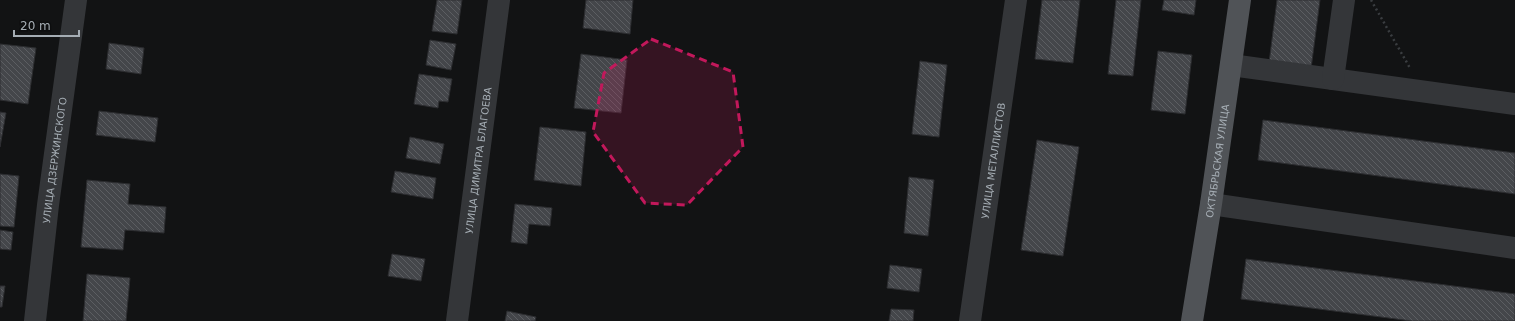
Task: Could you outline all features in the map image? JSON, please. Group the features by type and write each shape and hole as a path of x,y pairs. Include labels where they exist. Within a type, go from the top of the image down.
{"main road":[{"name":"ОКТЯБРЬСКАЯ УЛИЦА","path":"1192,321 1211,204 1240,0"}],"street":[{"name":"УЛИЦА ДЗЕРЖИНСКОГО","path":"35,321 48,205 76,0"},
{"name":"УЛИЦА ДИМИТРА БЛАГОЕВА","path":"457,321 499,0"},
{"name":"УЛИЦА МЕТАЛЛИСТОВ","path":"970,321 1016,0"},
{"path":"1333,79 1344,0"},
{"path":"1231,65 1515,104"},
{"path":"1211,204 1515,248"}],"path":[{"path":"1371,0 1423,91"}],"highlighted area":[{"path":"651,39 733,72 743,147 687,205 645,203 593,132 604,73"}],"building":[{"path":"437,0 462,0 457,34 432,31"},
{"path":"586,0 633,0 630,34 583,28"},
{"path":"1042,0 1080,0 1073,63 1035,59"},
{"path":"1116,0 1141,0 1133,76 1108,74"},
{"path":"1164,0 1196,0 1194,15 1162,10"},
{"path":"1277,0 1320,0 1311,69 1269,63"},
{"path":"430,40 456,44 451,70 426,65"},
{"path":"109,43 144,48 141,74 106,69"},
{"path":"0,44 36,48 28,104 0,100"},
{"path":"1158,51 1192,55 1185,114 1151,110"},
{"path":"581,54 627,60 621,113 574,108"},
{"path":"920,61 947,65 939,137 912,134"},
{"path":"419,74 452,79 448,102 439,101 438,108 414,104"},
{"path":"99,111 158,118 155,142 96,135"},
{"path":"0,112 6,113 0,147"},
{"path":"1263,120 1515,153 1515,194 1258,160"},
{"path":"540,127 586,132 581,186 534,180"},
{"path":"410,137 444,144 440,164 406,158"},
{"path":"1037,140 1079,147 1063,256 1021,250"},
{"path":"395,171 436,178 433,199 391,192"},
{"path":"0,174 19,176 14,227 0,226"},
{"path":"909,177 934,180 928,236 904,233"},
{"path":"87,180 130,184 128,204 166,207 164,233 125,230 123,250 81,247"},
{"path":"515,204 552,208 550,226 529,224 527,244 511,242"},
{"path":"0,230 13,232 11,250 0,249"},
{"path":"392,254 425,259 421,281 388,276"},
{"path":"1246,259 1515,294 1515,321 1412,321 1241,299"},
{"path":"890,265 922,269 919,292 887,288"},
{"path":"87,274 130,278 126,321 83,321"},
{"path":"0,286 5,286 2,307 0,307"},
{"path":"891,309 914,310 913,321 889,321"},
{"path":"507,311 536,317 535,321 505,321"}]}
